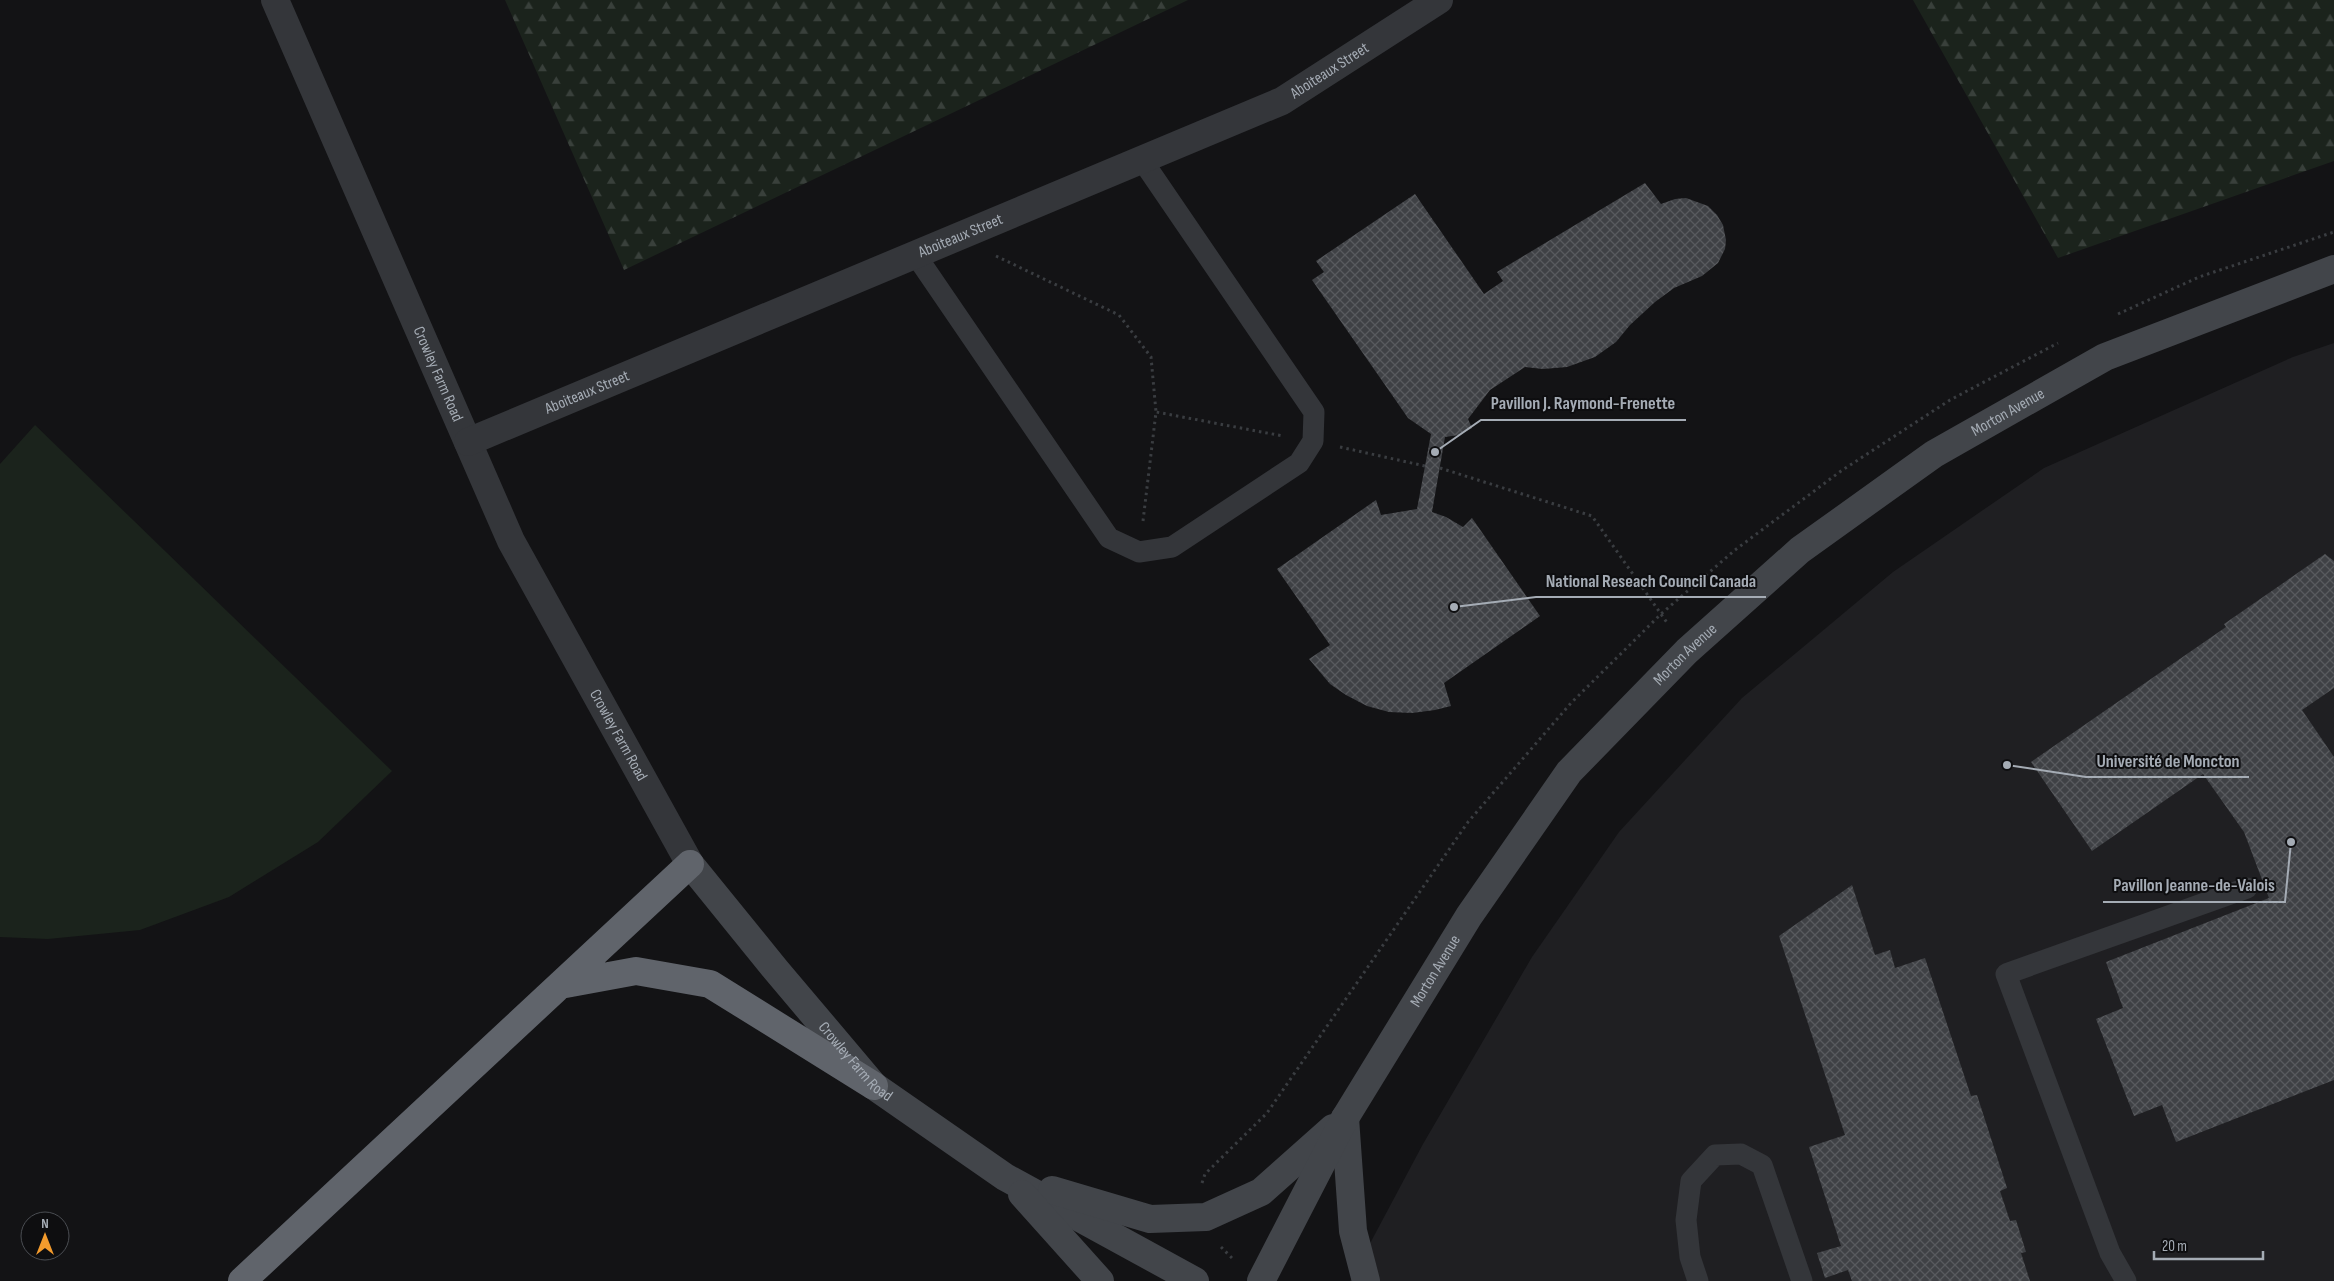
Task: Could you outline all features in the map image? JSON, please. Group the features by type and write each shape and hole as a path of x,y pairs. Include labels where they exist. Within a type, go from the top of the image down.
{"highway":[{"path":"242,1281 690,864"},
{"path":"560,985 636,971 710,984 874,1086"}],"street":[{"name":"Crowley Farm Road","path":"275,0 511,541 690,864 874,1086 1005,1177 1195,1281"},
{"name":"Aboiteaux Street","path":"468,442 1282,101 1439,0"},
{"name":"Morton Avenue","path":"1262,1281 1345,1118 1469,916 1569,772 1687,651 1800,550 1934,454 2105,357 2334,269"},
{"path":"1005,1177 1150,1219 1206,1217 1261,1192 1345,1118"},
{"path":"1345,1118 1354,1231 1366,1281"},
{"path":"1005,1177 1100,1281"}],"lane":[{"path":"915,254 1109,538 1139,552 1172,547 1299,464 1313,441 1314,412 1142,160"},
{"path":"2126,1281 2110,1253 2006,974 2247,888"},
{"path":"1698,1281 1690,1257 1686,1220 1691,1181 1715,1155 1741,1154 1762,1165 1802,1281"}],"path":[{"path":"956,238 1119,315 1151,356 1156,412 1139,552"},
{"path":"1156,412 1313,441 1425,466"},
{"path":"1440,468 1592,516 1687,651"},
{"path":"1217,1243 1232,1260"}],"shaded area":[{"path":"2334,343 2334,1281 1350,1281 1423,1144 1532,957 1619,832 1742,698 1893,572 2044,468 2293,357"}],"green space":[{"path":"505,0 1188,0 624,270"},
{"path":"1913,0 2334,0 2334,161 2058,258"},
{"path":"35,425 392,771 318,842 229,897 140,930 48,939 0,937 0,464"}],"building":[{"path":"1645,183 1661,204 1675,199 1686,198 1708,206 1717,215 1723,225 1726,240 1725,249 1718,263 1702,276 1674,288 1655,302 1630,325 1616,342 1595,357 1567,367 1543,369 1525,367 1490,390 1468,419 1472,428 1459,435 1445,437 1432,512 1446,517 1463,527 1472,518 1540,616 1444,683 1451,706 1412,713 1389,712 1367,706 1346,695 1330,684 1309,659 1330,645 1277,569 1376,500 1381,515 1417,509 1431,434 1408,418 1312,280 1324,272 1316,261 1415,194 1484,294 1503,281 1497,272"},
{"path":"2325,554 2334,561 2334,688 2302,710 2334,757 2334,1080 2176,1142 2162,1105 2134,1116 2096,1019 2123,1008 2106,962 2269,898 2244,832 2203,774 2092,851 2031,762 2226,627 2224,624"},
{"path":"1852,885 1875,955 1890,950 1895,968 1925,958 1971,1096 1977,1095 2007,1188 2000,1191 2010,1221 2016,1220 2026,1252 2021,1253 2030,1281 1852,1281 1848,1270 1825,1278 1817,1253 1841,1246 1809,1147 1845,1135 1779,936"}],"place":[{"name":"Pavillon J. Raymond-Frenette","path":"1435,452"},
{"name":"National Reseach Council Canada","path":"1454,607"},
{"name":"Université de Moncton","path":"2007,765"},
{"name":"Pavillon Jeanne-de-Valois","path":"2291,842"}]}
